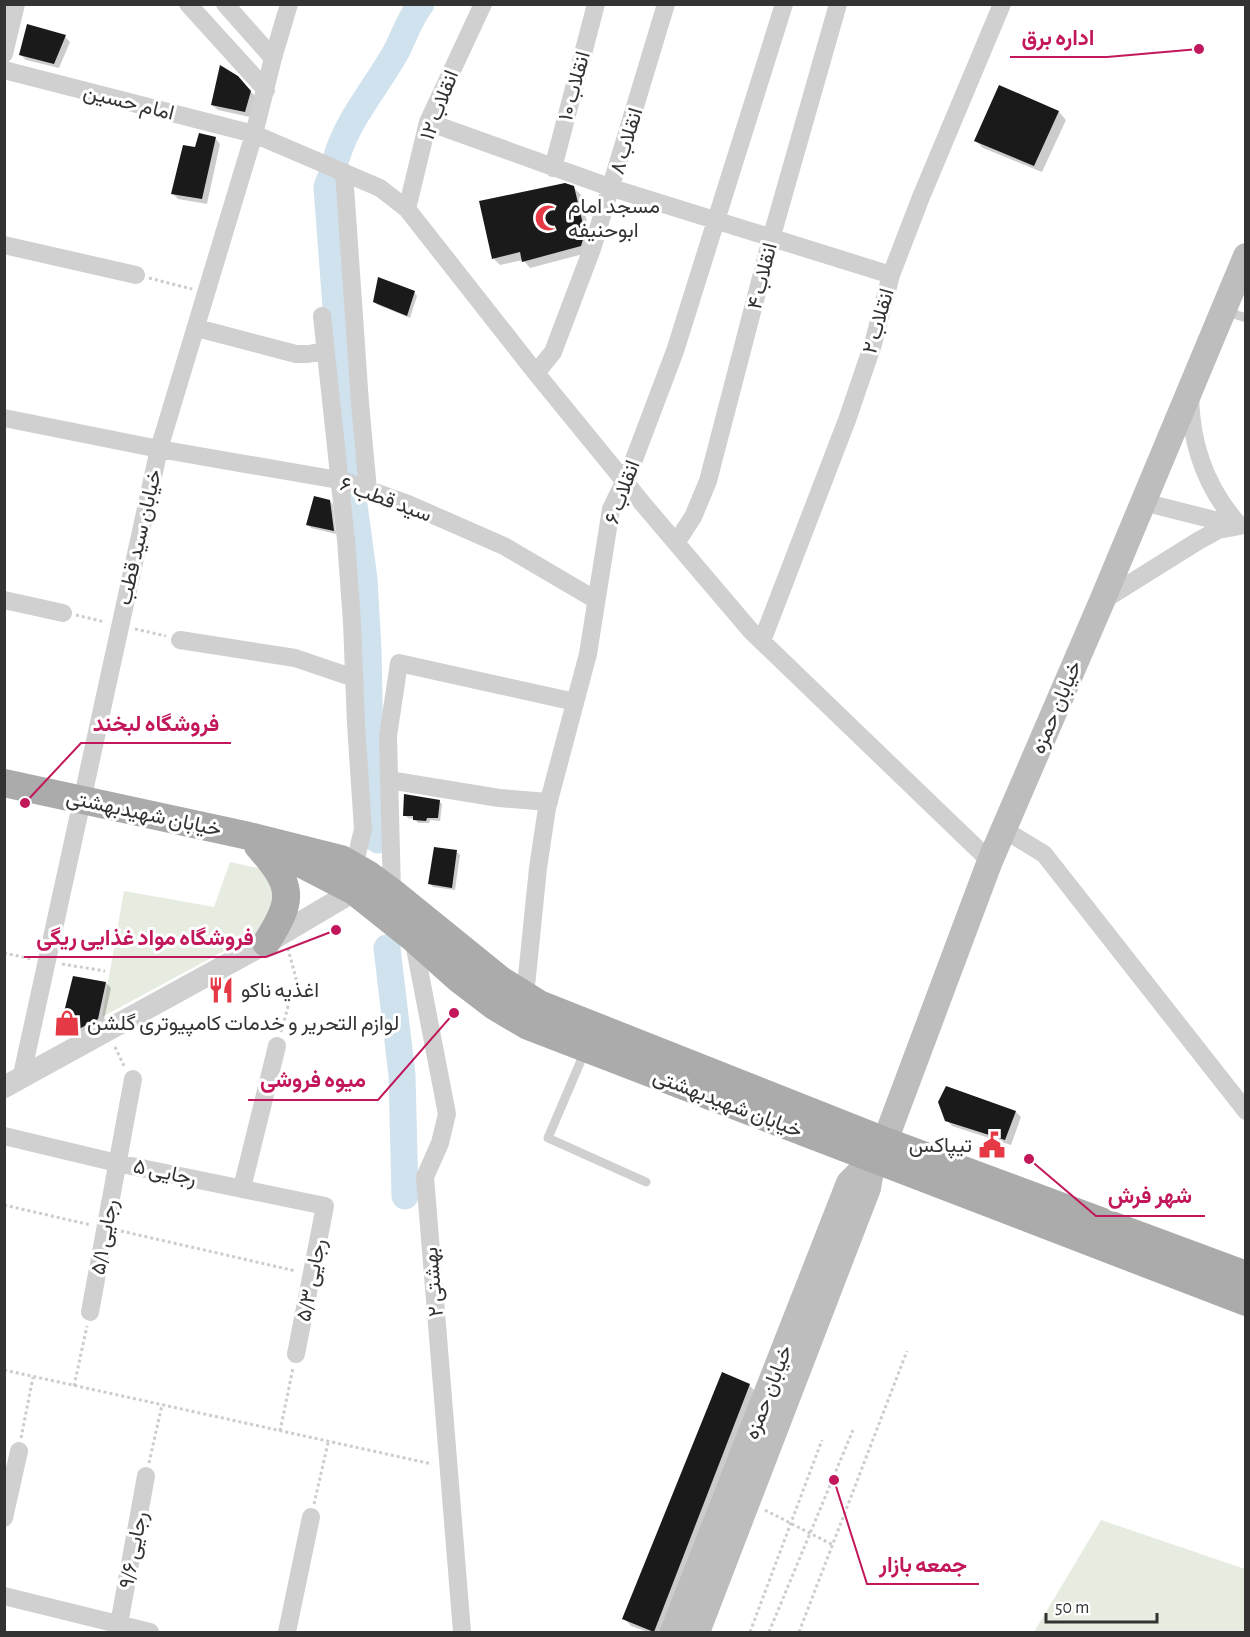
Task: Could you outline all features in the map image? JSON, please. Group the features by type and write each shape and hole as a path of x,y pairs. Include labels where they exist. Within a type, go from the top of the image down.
{"main road":[{"name":"خیابان حمزه","path":"697,1632 868,1188 879,1150 990,861 1102,601 1190,387 1234,314 1245,256"},
{"name":"خیابان شهیدبهشتی","path":"4,783 249,836 341,859 413,938 460,980 494,1006 528,1026 879,1150 1245,1275"},
{"path":"249,836 279,870 285,884 286,903 274,938"},
{"name":"خیابان شهیدبهشتی","path":"359,878 392,892 502,981 539,1004 879,1150 1245,1302"},
{"name":"خیابان حمزه","path":"673,1632 849,1183 879,1150"}],"street":[{"path":"4,54 16,4"},
{"path":"188,4 266,90"},
{"path":"225,4 273,58"},
{"name":"خیابان سید قطب","path":"13,1083 46,961 159,449 254,134 289,4"},
{"name":"انقلاب ۱۲","path":"407,209 428,122 483,4"},
{"name":"انقلاب ۱۰","path":"553,168 596,4"},
{"name":"انقلاب ۸","path":"536,373 553,352 592,249 666,4"},
{"name":"انقلاب ۶","path":"525,996 538,868 549,802 588,654 611,509 625,482 675,351 783,4"},
{"name":"انقلاب ۴","path":"676,543 693,518 708,481 771,239 838,4"},
{"name":"انقلاب ۲","path":"762,641 847,420 873,344 891,275 921,197 1002,4"},
{"name":"امام حسین","path":"4,70 254,134 380,188 407,209 625,482 762,641 990,861"},
{"path":"428,122 612,188 891,275"},
{"path":"344,172 368,490"},
{"path":"4,245 136,275"},
{"path":"13,1083 274,938 359,878 363,829 346,540 322,316"},
{"path":"197,328 296,354 325,351"},
{"path":"1190,387 1191,415 1196,443 1210,485 1223,507 1243,527"},
{"name":"سید قطب ۶","path":"4,418 159,449 339,480 408,504 504,546 596,600"},
{"path":"1143,502 1243,527"},
{"path":"1102,601 1218,530 1243,527"},
{"path":"4,600 63,613"},
{"path":"180,640 295,658 354,678"},
{"path":"392,892 388,736 399,663 575,702"},
{"path":"389,780 499,798 549,802"},
{"path":"1003,829 1044,854 1245,1111"},
{"name":"بهشتی ۲","path":"413,938 447,1114 440,1143 425,1177 462,1632"},
{"path":"242,1188 277,1046"},
{"name":"رجایی ۵/۱","path":"90,1312 134,1079"},
{"name":"رجایی ۵","path":"4,1136 326,1206"},
{"name":"رجایی ۵/۳","path":"296,1354 326,1206"},
{"path":"4,1518 19,1451"},
{"name":"رجایی ۹/۶","path":"119,1624 147,1476"},
{"path":"287,1632 311,1517"},
{"path":"4,1596 150,1632"}],"lane":[{"path":"586,1048 548,1138 646,1182"}],"path":[{"path":"136,275 206,292"},
{"path":"63,613 180,640"},
{"path":"274,938 296,978 277,1046"},
{"path":"4,953 105,971"},
{"path":"108,1030 122,1066 134,1079"},
{"path":"4,1205 312,1275"},
{"path":"74,1386 90,1312"},
{"path":"799,1632 907,1351"},
{"path":"280,1431 296,1354"},
{"path":"4,1370 328,1443 448,1467"},
{"path":"19,1451 33,1377"},
{"path":"147,1476 162,1405"},
{"path":"769,1632 853,1430"},
{"path":"750,1632 822,1440"},
{"path":"311,1517 328,1443"},
{"path":"747,1502 833,1545"}],"shaded area":[{"path":"230,862 262,869 276,889 263,930 102,1017 124,891 214,907"},
{"path":"1101,1520 1245,1569 1245,1632 1034,1632"}],"building":[{"path":"27,24 66,35 54,64 19,55"},
{"path":"220,65 238,76 251,91 245,112 211,105"},
{"path":"999,85 1059,111 1034,166 974,141"},
{"path":"199,133 216,137 202,199 171,194 183,145 195,147"},
{"path":"565,183 574,186 585,233 581,246 522,262 520,252 492,259 479,201"},
{"path":"378,277 415,291 407,316 373,302"},
{"path":"314,496 330,500 334,531 306,525"},
{"path":"404,794 440,800 438,818 427,818 426,821 413,820 413,816 403,816"},
{"path":"434,847 457,850 452,888 428,884"},
{"path":"73,976 106,982 98,1019 75,1031 61,1024"},
{"path":"946,1086 1016,1111 1005,1140 945,1121 938,1102"},
{"path":"722,1372 750,1384 654,1632 622,1619"}],"waterway":[{"path":"337,156 349,128 397,50 421,4"},
{"path":"330,179 327,187 350,471"},
{"path":"353,497 364,579 370,746 378,840"},
{"path":"387,948 402,1075 405,1196"}],"place":[{"name":"اداره برق","path":"1199,49"},
{"name":"مسجد امام ابوحنیفه","path":"548,218"},
{"name":"فروشگاه لبخند","path":"25,803"},
{"name":"فروشگاه مواد غذایی ریگی","path":"336,930"},
{"name":"اغذیه ناکو","path":"221,990"},
{"name":"میوه فروشی","path":"454,1013"},
{"name":"لوازم التحریر و خدمات کامپیوتری گلشن","path":"67,1023"},
{"name":"تیپاکس","path":"992,1145"},
{"name":"شهر فرش","path":"1029,1159"},
{"name":"جمعه بازار","path":"834,1480"}]}
